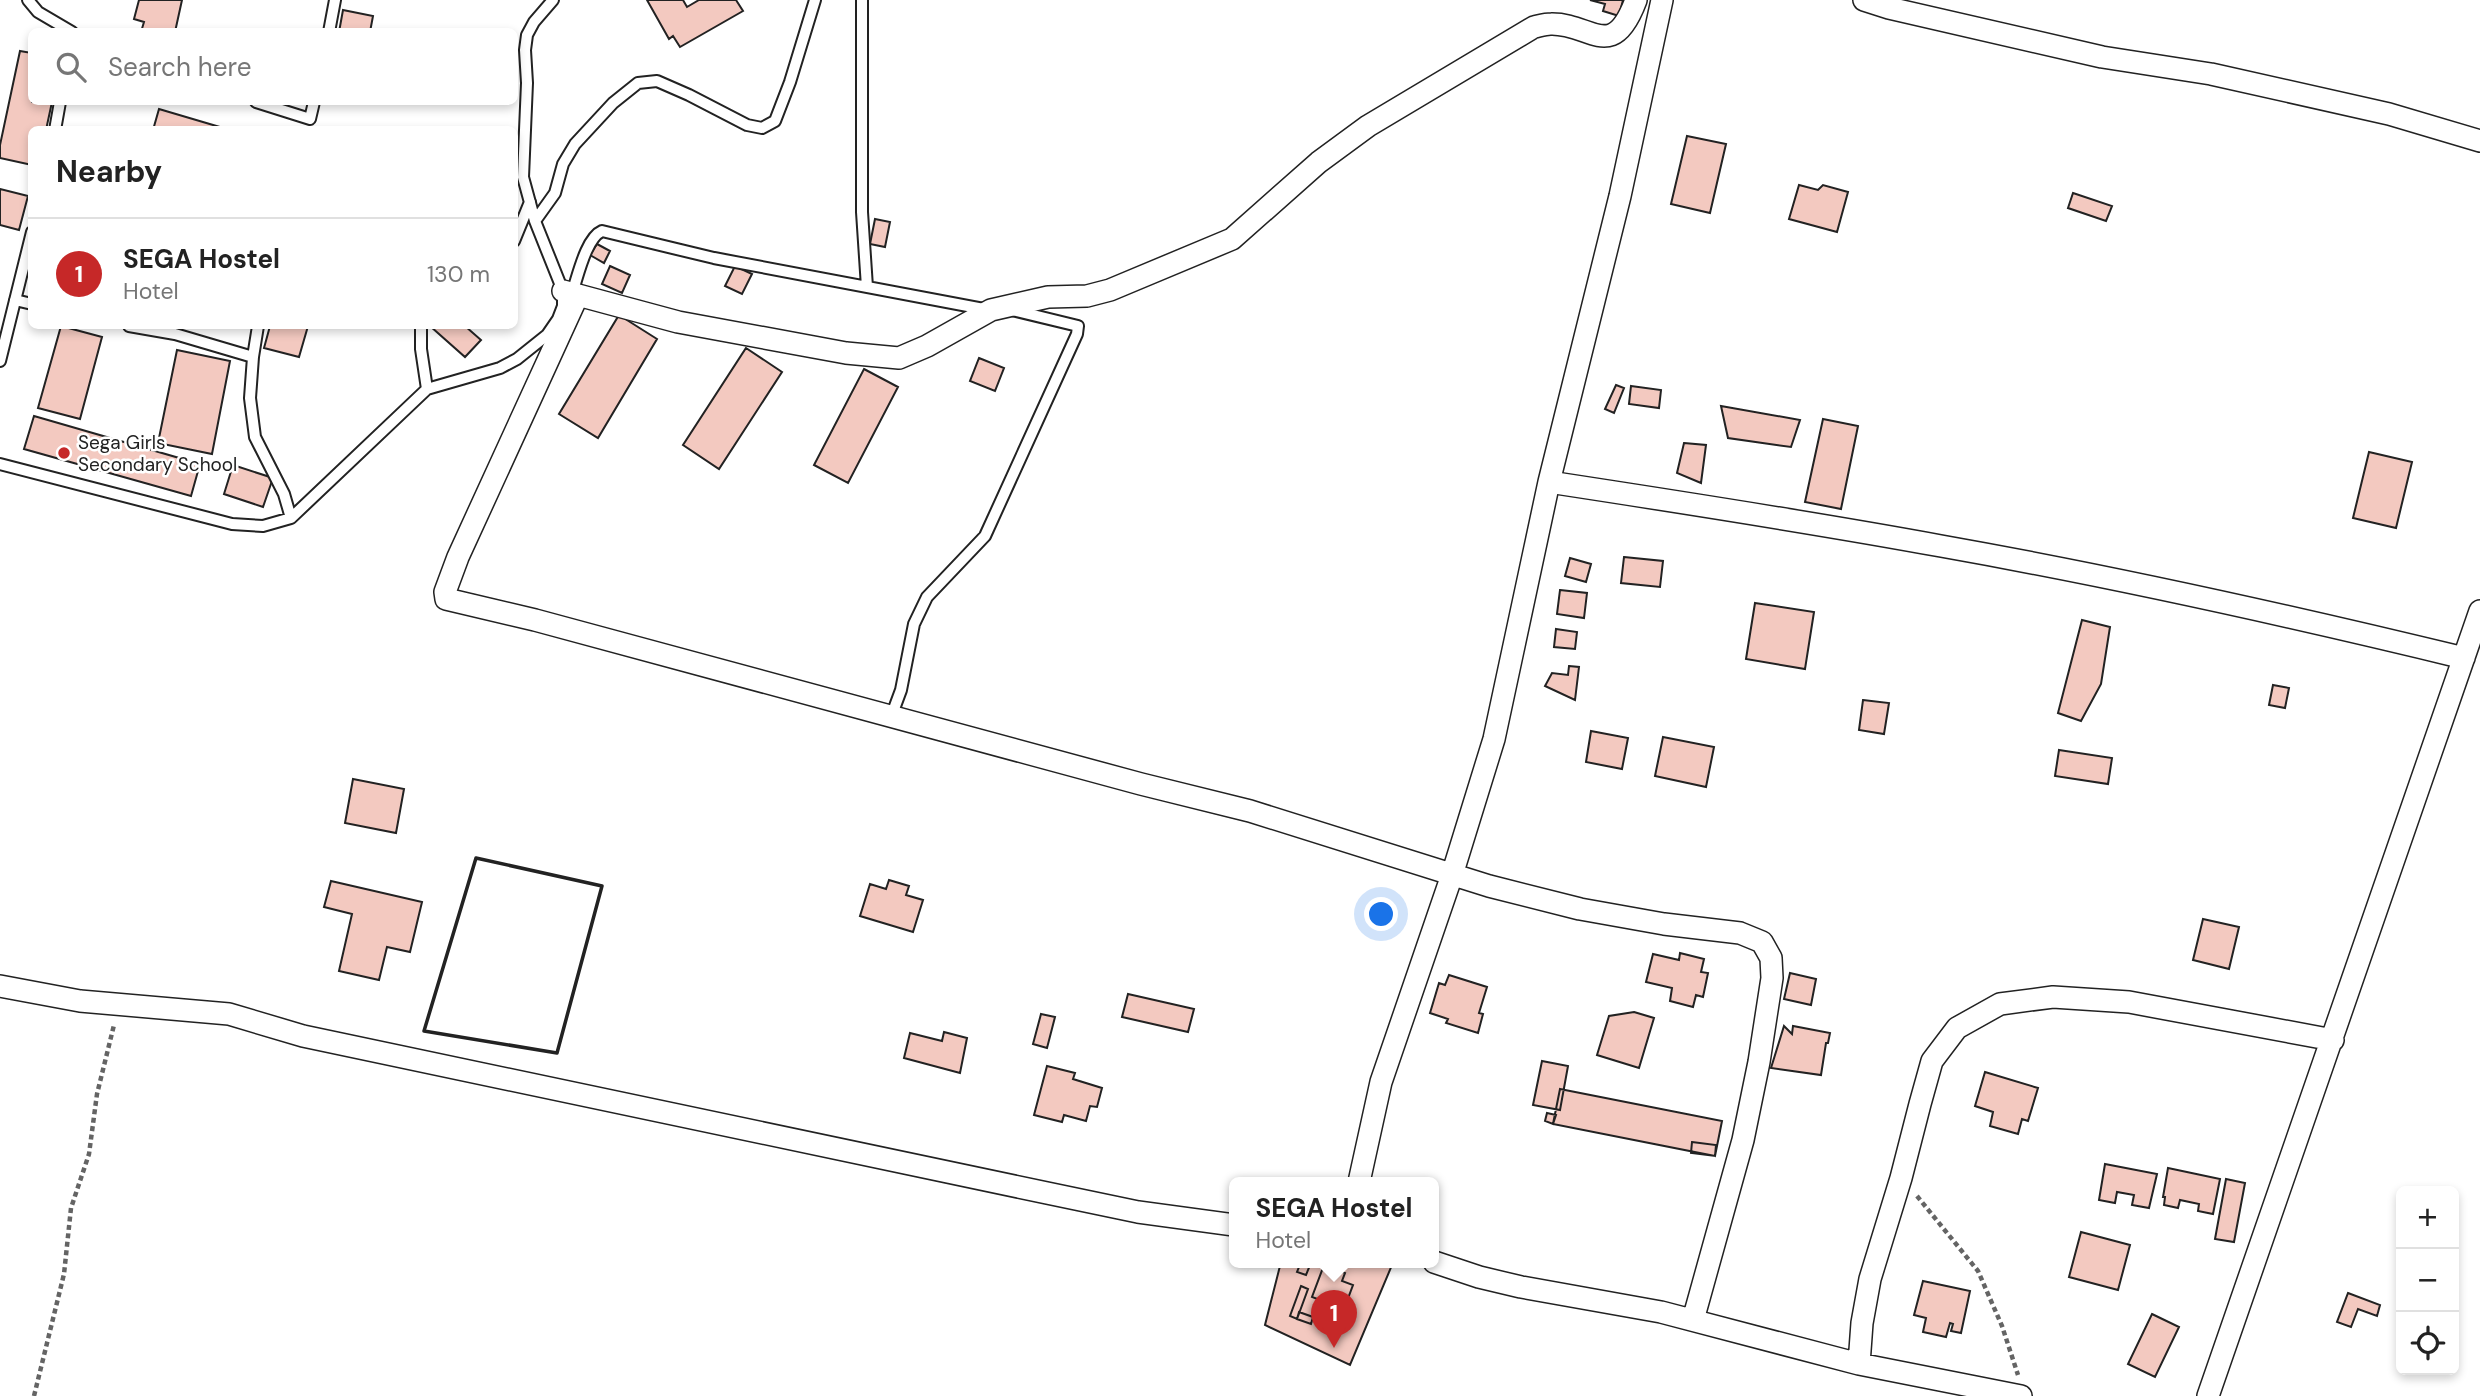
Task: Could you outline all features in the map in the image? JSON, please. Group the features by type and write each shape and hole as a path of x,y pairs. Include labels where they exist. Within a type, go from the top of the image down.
{"street":[{"path":"1636,0 1622,27 1613,34 1599,37 1552,24 1534,27 1368,126 1319,162 1231,239 1110,290 1087,296 1048,297 996,309 899,358 882,358 803,346 678,322 571,293 444,592 445,597 1250,811 1452,875 1580,909 1664,924 1740,933 1762,942 1772,958 1772,978 1761,1050 1748,1114 1693,1320"},
{"path":"1360,1177 1381,1082 1452,875 1494,738 1549,482 1620,196 1662,0"},
{"path":"1864,0 2102,57 2211,74 2389,114 2480,141"},
{"path":"1549,482 1945,546 2219,601 2464,658"},
{"path":"2208,1396 2480,611"},
{"path":"0,986 80,1001 229,1014 303,1036 1060,1196 1138,1212 1229,1224"},
{"path":"1858,1364 1870,1279 1933,1061 1957,1028 2000,1004 2053,998 2129,1002 2333,1040"},
{"path":"1439,1264 1521,1287 1661,1312 1858,1364 2021,1390"}],"lane":[{"path":"28,0 37,12 65,28"},
{"path":"330,28 335,0"},
{"path":"553,0 534,22 527,35 523,177 535,221 571,293"},
{"path":"535,221 555,193 564,164 575,144 614,103 638,83 657,81 747,125 762,128 775,121 815,0"},
{"path":"862,0 862,212 866,287"},
{"path":"56,126 59,105"},
{"path":"266,105 310,119 313,105"},
{"path":"518,231 530,202"},
{"path":"0,464 232,524 263,526 291,518 427,389 500,368 517,359 547,335 571,293 590,242 596,233 602,231 714,258 1078,326 1077,334 985,536 927,597 914,624 901,690 891,717"},
{"path":"0,361 28,248"},
{"path":"15,300 28,303"},
{"path":"146,329 175,334 253,357"},
{"path":"258,329 250,398 255,437 284,494 291,518"},
{"path":"421,329 427,389"}],"path":[{"path":"34,1396 65,1274 71,1208 89,1154 97,1094 113,1035 117,1004"},
{"path":"1901,1178 1978,1270 2002,1326 2021,1390"}],"building":[{"path":"139,0 182,0 176,28 142,28 144,22 134,19"},
{"path":"647,0 683,0 687,7 699,0 736,0 743,11 680,47 673,36 669,39"},
{"path":"1590,0 1623,0 1619,16 1603,11 1605,4"},
{"path":"343,10 373,16 371,28 340,28"},
{"path":"20,51 28,52 28,105 51,105 47,126 28,126 28,164 0,158 0,145"},
{"path":"159,109 216,126 154,126"},
{"path":"1687,136 1726,144 1710,213 1671,204"},
{"path":"1799,185 1818,190 1823,185 1848,192 1837,232 1789,219"},
{"path":"0,189 28,196 19,230 0,225"},
{"path":"2073,193 2112,206 2106,221 2068,208"},
{"path":"875,219 890,222 885,247 870,244"},
{"path":"597,244 610,251 604,263 590,255"},
{"path":"610,266 630,275 622,293 602,284"},
{"path":"735,266 752,274 742,294 725,286"},
{"path":"619,315 657,339 598,438 559,414"},
{"path":"60,329 72,329 102,337 80,419 38,408"},
{"path":"269,329 307,329 299,357 264,348"},
{"path":"433,329 468,329 481,340 465,357"},
{"path":"746,348 782,372 719,469 683,445"},
{"path":"177,350 230,361 212,454 158,443"},
{"path":"979,358 1004,368 995,391 970,381"},
{"path":"864,369 898,387 848,483 814,465"},
{"path":"1616,385 1624,388 1614,413 1605,409"},
{"path":"1631,386 1661,390 1659,408 1629,404"},
{"path":"1721,406 1800,420 1791,447 1728,438"},
{"path":"34,416 200,464 191,496 24,449"},
{"path":"1823,419 1858,426 1841,509 1805,502"},
{"path":"1684,443 1706,445 1701,483 1677,473"},
{"path":"2369,452 2412,462 2396,528 2353,518"},
{"path":"233,465 273,478 263,507 224,494"},
{"path":"1624,557 1663,561 1660,587 1621,583"},
{"path":"1570,558 1591,564 1586,582 1565,576"},
{"path":"1560,590 1587,593 1584,618 1557,614"},
{"path":"1755,603 1814,612 1805,669 1746,659"},
{"path":"2082,620 2110,627 2101,684 2081,721 2058,713"},
{"path":"1556,629 1577,632 1575,649 1554,647"},
{"path":"1569,666 1579,667 1575,700 1545,686 1552,673 1568,675"},
{"path":"2273,685 2289,688 2285,708 2269,705"},
{"path":"1863,700 1889,703 1884,734 1859,730"},
{"path":"1591,731 1628,738 1622,769 1586,762"},
{"path":"1663,737 1714,747 1706,787 1655,776"},
{"path":"2059,750 2112,758 2108,784 2055,776"},
{"path":"353,779 404,789 396,833 345,823"},
{"path":"889,880 909,886 906,895 923,900 913,932 860,916 870,884 886,889"},
{"path":"331,881 422,902 410,952 387,947 379,980 339,971 352,914 324,907"},
{"path":"2203,919 2239,927 2229,969 2193,960"},
{"path":"1680,953 1704,959 1701,972 1708,973 1703,997 1696,995 1693,1007 1670,1001 1672,988 1646,982 1653,954 1679,960"},
{"path":"1790,973 1816,979 1811,1005 1784,999"},
{"path":"1449,975 1487,987 1479,1013 1483,1014 1478,1033 1446,1023 1448,1019 1430,1013 1439,983 1445,985"},
{"path":"1128,994 1194,1009 1188,1032 1122,1017"},
{"path":"1634,1012 1654,1018 1639,1068 1597,1055 1609,1016"},
{"path":"1041,1014 1055,1017 1047,1048 1033,1044"},
{"path":"1784,1026 1792,1034 1793,1026 1830,1033 1821,1075 1771,1068"},
{"path":"944,1032 967,1038 960,1073 904,1058 910,1033 942,1041"},
{"path":"1542,1061 1568,1066 1560,1110 1533,1105"},
{"path":"1047,1066 1075,1073 1073,1079 1102,1088 1097,1107 1090,1106 1086,1121 1064,1115 1062,1122 1034,1115"},
{"path":"1985,1072 2038,1088 2028,1121 2022,1119 2018,1134 1990,1126 1993,1112 1975,1106"},
{"path":"1560,1089 1722,1121 1715,1156 1553,1124"},
{"path":"1547,1113 1556,1115 1553,1124 1545,1121"},
{"path":"1692,1142 1716,1145 1715,1156 1691,1153"},
{"path":"2105,1164 2157,1174 2149,1208 2132,1205 2134,1195 2117,1192 2115,1203 2099,1200"},
{"path":"2168,1168 2220,1179 2213,1214 2198,1211 2199,1204 2180,1200 2178,1208 2164,1205"},
{"path":"2226,1179 2245,1183 2234,1242 2215,1239"},
{"path":"2081,1232 2130,1245 2118,1290 2069,1277"},
{"path":"1279,1268 1391,1268 1350,1365 1265,1325"},
{"path":"1299,1268 1309,1268 1306,1275 1297,1272"},
{"path":"1323,1268 1345,1273 1342,1281 1353,1285 1347,1301 1336,1297 1333,1305 1312,1297"},
{"path":"1923,1281 1970,1291 1961,1333 1951,1331 1953,1324 1950,1323 1946,1337 1923,1332 1926,1318 1914,1315"},
{"path":"1301,1286 1308,1289 1297,1319 1290,1316"},
{"path":"2348,1293 2380,1305 2377,1316 2358,1309 2351,1327 2337,1322"},
{"path":"1299,1312 1313,1317 1311,1324 1297,1319"},
{"path":"2152,1314 2179,1327 2155,1377 2128,1364"}],"wall":[{"path":"476,858 602,886 557,1053 424,1031 476,858"}],"place":[{"name":"Sega Girls Secondary School","path":"64,453"},
{"name":"SEGA Hostel","path":"1334,1348"}]}
